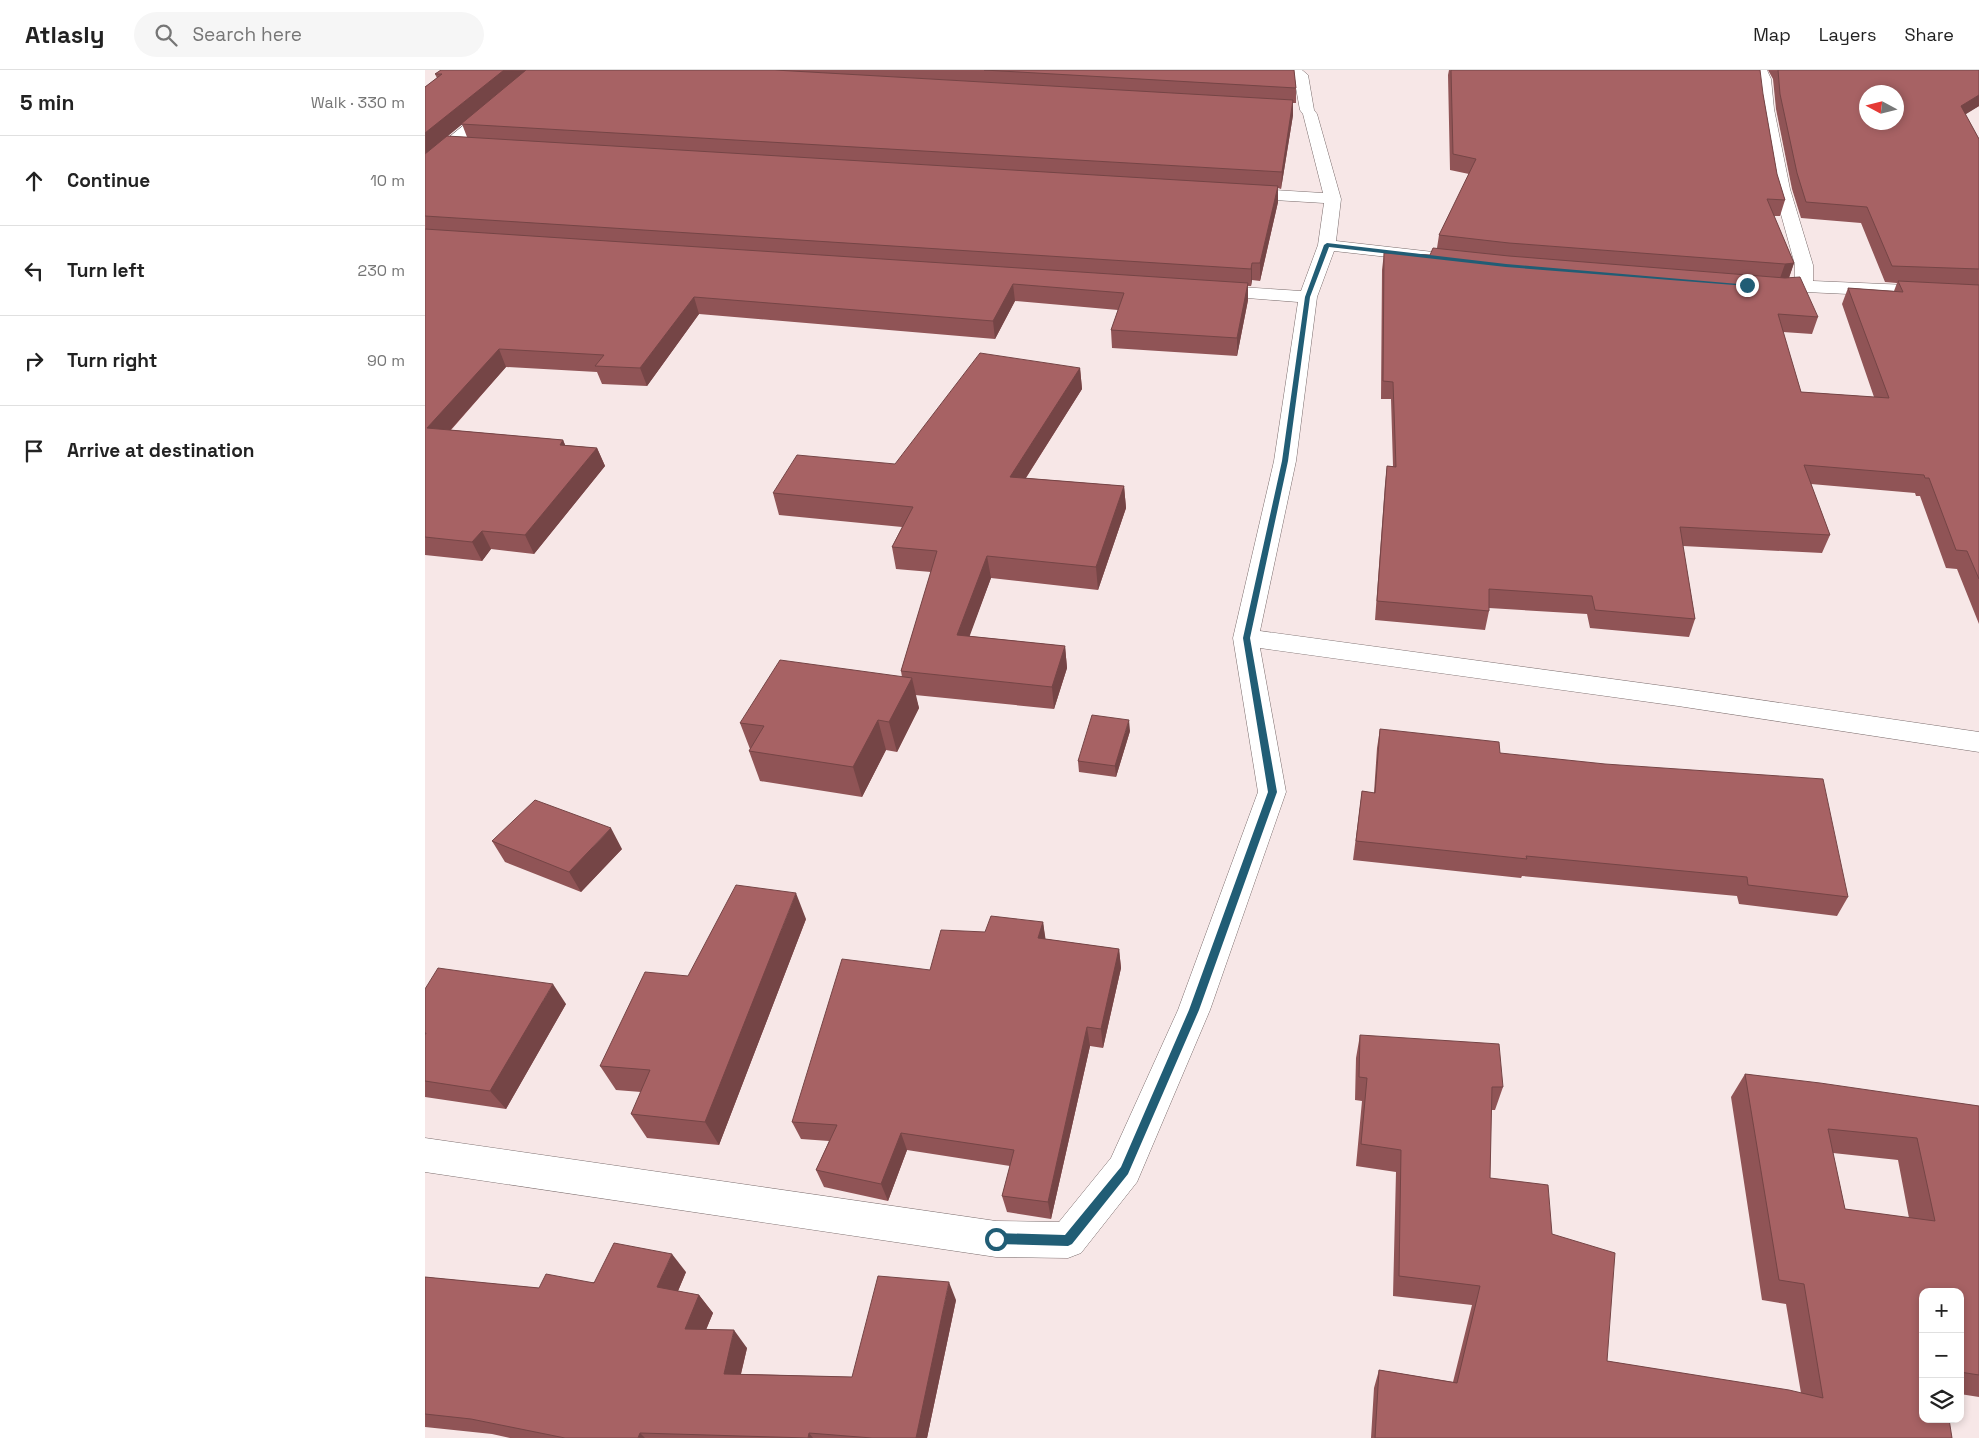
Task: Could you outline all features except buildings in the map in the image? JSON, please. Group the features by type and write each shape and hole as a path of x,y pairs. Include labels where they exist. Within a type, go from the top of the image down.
{"street":[{"path":"425,165 540,70"},
{"path":"425,1155 996,1239 1068,1240 1124,1170 1194,1010 1272,792 1246,638 1285,461 1308,297 1327,245 1333,198 1310,114 1299,109 1301,75 1292,70"},
{"path":"1760,70 1764,79 1767,109 1782,189 1803,265 1803,286"},
{"path":"450,145 470,146"},
{"path":"1224,192 1333,198"},
{"path":"1327,245 1459,260"},
{"path":"1747,285 1779,288 1803,286 1979,294"},
{"path":"1189,289 1308,297"},
{"path":"1246,638 1678,697 1979,742"}],"route":[{"path":"996,1239 1068,1240 1124,1170 1194,1010 1272,792 1246,638 1285,461 1308,297 1327,245 1506,266 1747,285"}]}
